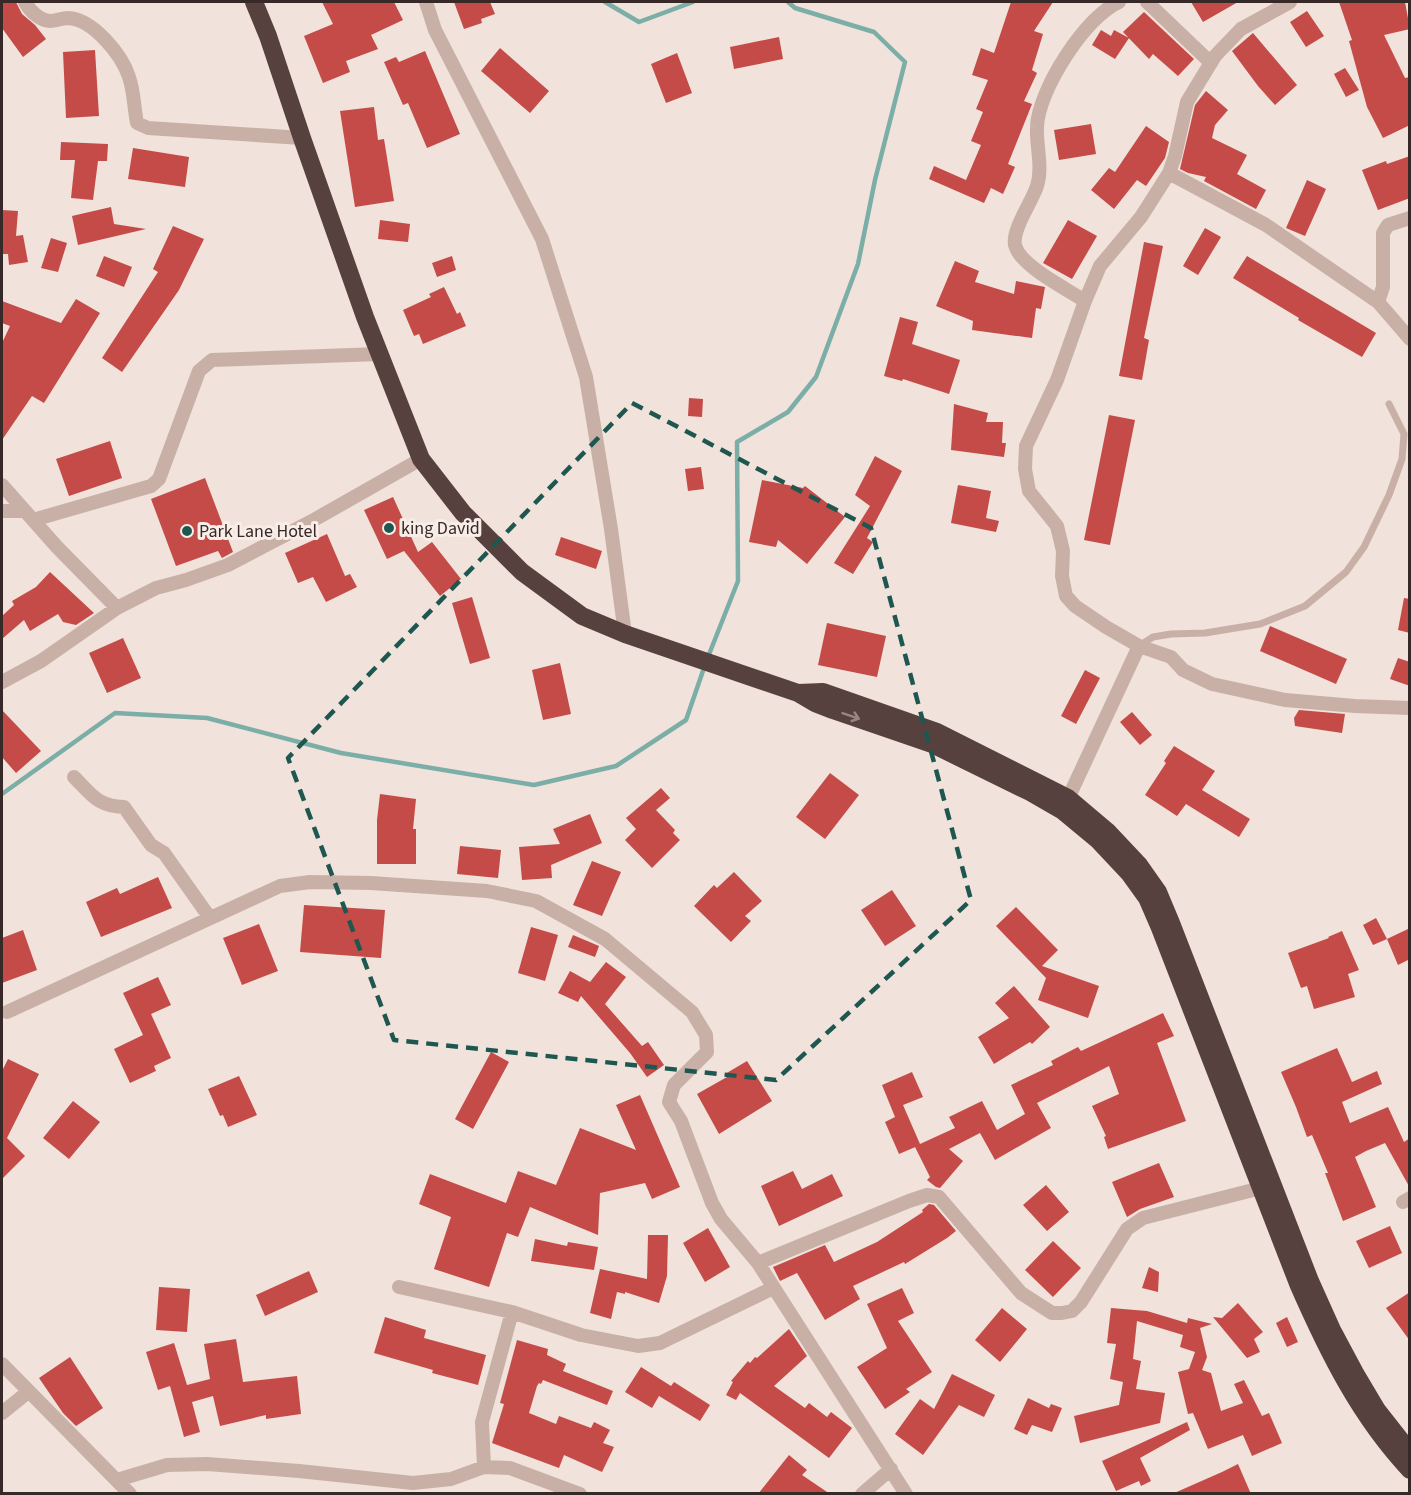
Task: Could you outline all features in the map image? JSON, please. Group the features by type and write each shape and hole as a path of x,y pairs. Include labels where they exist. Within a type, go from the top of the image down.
{"highway":[{"path":"254,2 268,36 379,354 421,459 464,513 522,572 582,616 625,634 798,693 833,710 932,744 1030,792 1065,804 1129,873 1146,898 1224,1074 1332,1330 1377,1410 1410,1452"},
{"path":"1224,1074 1261,1188 1320,1336 1367,1418 1410,1470"}],"street":[{"path":"25,2 40,18 50,21 70,18 90,26 115,50 129,77 137,123 148,128 302,138"},
{"path":"426,2 435,30 542,239 586,377 612,529 625,634"},
{"path":"1085,301 1023,260 1015,243 1016,232 1038,184 1040,165 1037,127 1040,107 1065,56 1098,15 1119,2"},
{"path":"1147,2 1211,63"},
{"path":"1290,2 1242,30 1215,56 1187,102 1169,173 1141,217 1100,266 1057,380 1026,446 1025,469 1029,491 1057,526 1063,551 1062,576 1066,596 1075,606 1106,627 1139,646 1171,657 1183,670 1212,684 1286,699 1355,706 1410,708"},
{"path":"1169,173 1266,225 1378,302 1410,339"},
{"path":"1378,302 1383,287 1383,233 1388,225 1410,218"},
{"path":"2,511 29,516 151,486 159,479 199,371 212,360 379,354"},
{"path":"2,682 41,661 117,608 156,588 228,565 312,521 421,459"},
{"path":"2,485 117,608"},
{"path":"1065,804 1139,646"},
{"path":"74,777 94,798 108,806 124,807 151,845 164,853 210,918"},
{"path":"7,1012 280,886 310,882 371,883 487,891 536,901 605,939 692,1012 706,1035 707,1052 674,1085 669,1102 681,1121 712,1203 721,1219 758,1263 906,1494"},
{"path":"758,1263 927,1195 939,1197 1021,1293 1052,1313 1062,1313 1071,1311 1081,1302 1126,1229 1143,1218 1261,1188"},
{"path":"399,1287 512,1312 580,1335 638,1346 660,1343 772,1288"},
{"path":"484,1467 482,1422 512,1312"},
{"path":"2,1364 130,1494"},
{"path":"2,1413 28,1392"},
{"path":"117,1480 167,1465 207,1464 299,1471 412,1488 451,1479 484,1467 510,1468 580,1494"},
{"path":"862,1494 891,1469"}],"lane":[{"path":"1139,646 1153,638 1171,634 1205,633 1260,624 1305,606 1346,572 1364,547 1389,495 1402,459 1404,434 1389,405"}],"highlighted area":[{"path":"632,403 871,528 971,900 776,1080 394,1040 288,758"}],"building":[{"path":"2,2 16,2 22,14 46,39 23,57 2,28"},
{"path":"322,2 394,2 403,20 371,35 378,49 346,61 350,72 323,83 304,36 333,24"},
{"path":"454,2 490,2 495,14 481,19 482,23 464,29"},
{"path":"1011,2 1053,2 1034,31 1043,34 1032,70 1037,73 1024,101 1032,104 1008,164 1015,167 1003,194 991,188 984,203 929,179 934,166 966,180 981,145 971,141 983,112 976,109 988,80 972,75 981,48 994,53"},
{"path":"1191,2 1238,2 1203,22"},
{"path":"1339,2 1405,2 1410,29 1384,35 1405,78 1410,77 1410,125 1383,138 1367,107 1349,41 1352,40"},
{"path":"1307,11 1324,36 1306,47 1290,22"},
{"path":"1144,12 1194,59 1178,76 1153,54 1149,59 1123,32"},
{"path":"1101,30 1111,36 1114,30 1129,38 1115,59 1092,45"},
{"path":"1253,33 1297,85 1275,105 1232,51"},
{"path":"779,37 783,59 734,69 730,47"},
{"path":"500,48 549,91 530,113 481,71"},
{"path":"95,50 99,116 66,118 63,52"},
{"path":"425,51 460,134 427,148 408,103 403,105 384,62 396,57 399,62"},
{"path":"677,53 692,93 666,103 651,64"},
{"path":"1345,68 1359,90 1346,97 1334,74"},
{"path":"1206,91 1228,110 1215,125 1212,138 1247,155 1237,174 1266,190 1256,209 1204,181 1206,177 1180,169 1195,105"},
{"path":"374,107 378,140 384,139 394,201 355,207 340,111"},
{"path":"1091,124 1096,154 1059,160 1054,130"},
{"path":"1146,126 1169,142 1165,158 1146,186 1137,180 1114,209 1091,190 1109,168 1115,172"},
{"path":"61,142 108,144 107,161 98,161 93,200 71,198 75,160 60,160"},
{"path":"133,148 189,157 185,187 128,179"},
{"path":"1410,156 1410,198 1378,210 1362,170 1386,161 1387,164"},
{"path":"1307,180 1326,189 1305,236 1286,228"},
{"path":"111,207 114,224 146,229 78,245 72,216"},
{"path":"2,210 18,211 16,236 23,235 28,262 9,265 8,254 2,254"},
{"path":"380,220 410,224 408,242 378,239"},
{"path":"1068,220 1097,236 1072,279 1043,263"},
{"path":"173,226 204,239 179,290 122,372 102,358 158,272 153,269"},
{"path":"1205,228 1221,237 1198,275 1183,266"},
{"path":"51,238 67,243 58,272 41,268"},
{"path":"1144,242 1163,246 1144,338 1149,340 1142,380 1119,376"},
{"path":"104,256 132,267 124,287 96,276"},
{"path":"452,256 456,270 437,277 432,263"},
{"path":"1247,256 1376,333 1362,357 1298,320 1299,318 1233,278"},
{"path":"955,261 979,271 975,282 1014,294 1016,281 1045,287 1041,309 1036,308 1032,338 972,330 973,321 936,306"},
{"path":"444,287 457,314 460,312 466,326 423,344 419,334 414,336 403,310 431,297 429,294"},
{"path":"76,299 100,313 44,403 32,396 2,440 2,343 10,326 2,323 2,301 61,323"},
{"path":"900,317 918,322 912,344 960,360 949,394 903,379 902,381 884,376"},
{"path":"689,398 703,399 702,417 688,416"},
{"path":"954,404 988,413 986,422 1003,422 1002,443 1006,443 1004,457 951,450"},
{"path":"1109,415 1135,420 1110,545 1084,540"},
{"path":"110,441 122,478 69,496 56,459"},
{"path":"875,456 902,471 867,538 873,542 853,574 834,563 870,506 855,495"},
{"path":"701,467 704,489 688,491 685,469"},
{"path":"205,478 233,552 222,558 218,551 176,566 151,499"},
{"path":"762,480 803,488 805,486 845,517 807,564 778,540 776,547 749,542"},
{"path":"958,485 991,491 986,518 999,521 996,532 951,523"},
{"path":"393,497 418,552 432,542 461,579 440,596 404,551 387,559 364,510"},
{"path":"327,534 345,576 350,574 357,587 326,602 313,577 298,583 285,553"},
{"path":"561,537 602,551 596,569 555,555"},
{"path":"50,572 94,613 76,625 63,622 58,614 30,631 24,620 2,639 2,616 14,605 12,601 36,587"},
{"path":"472,597 490,658 470,664 452,603"},
{"path":"1404,598 1410,599 1410,633 1398,630"},
{"path":"827,623 886,636 877,677 818,665"},
{"path":"1270,626 1347,659 1336,684 1260,651"},
{"path":"123,638 141,678 107,693 89,653"},
{"path":"1398,658 1410,662 1410,686 1390,679"},
{"path":"560,663 571,714 543,720 532,670"},
{"path":"1085,670 1100,678 1076,724 1061,716"},
{"path":"2,710 41,751 16,773 2,757"},
{"path":"1299,710 1345,714 1342,733 1295,726 1294,718"},
{"path":"1132,712 1152,735 1140,745 1120,722"},
{"path":"1174,746 1215,771 1202,790 1250,819 1239,837 1186,804 1177,816 1145,795"},
{"path":"830,773 859,795 825,839 796,817"},
{"path":"661,788 670,798 656,810 675,830 673,833 680,840 652,868 625,840 636,829 626,818"},
{"path":"380,794 416,799 413,829 416,829 416,864 377,864 377,820"},
{"path":"590,814 602,843 551,865 552,878 522,880 519,847 560,844 553,829"},
{"path":"460,846 501,850 498,878 457,874"},
{"path":"592,861 621,872 602,916 573,905"},
{"path":"734,872 762,901 745,916 751,921 731,942 694,906 714,885 717,888"},
{"path":"158,877 172,908 101,937 86,902 117,888 120,894"},
{"path":"892,890 916,926 885,946 861,910"},
{"path":"304,905 385,910 381,958 300,952"},
{"path":"1016,907 1058,950 1042,966 1099,986 1088,1018 1038,1000 1046,978 996,926"},
{"path":"1376,918 1387,939 1373,945 1363,925"},
{"path":"259,924 278,971 242,985 223,938"},
{"path":"531,927 558,935 545,981 518,973"},
{"path":"1410,928 1410,959 1398,965 1387,939"},
{"path":"23,930 37,970 2,983 2,938"},
{"path":"1342,931 1359,970 1348,974 1355,997 1314,1009 1307,986 1301,988 1288,953"},
{"path":"573,935 599,946 595,957 568,947"},
{"path":"606,962 626,977 605,1004 642,1046 648,1042 664,1065 647,1077 630,1053 581,996 578,1002 558,993 570,971 590,982"},
{"path":"158,977 171,1005 151,1014 171,1058 154,1066 156,1071 130,1083 114,1049 143,1035 123,993"},
{"path":"1014,986 1050,1027 1032,1044 1030,1042 994,1064 978,1037 1009,1018 995,1003"},
{"path":"1163,1013 1174,1036 1157,1043 1186,1121 1108,1149 1104,1137 1106,1136 1092,1106 1119,1094 1109,1066 1037,1103 1051,1128 995,1160 980,1133 949,1149 963,1161 940,1188 927,1180 930,1177 915,1147 899,1154 885,1122 895,1117 882,1085 912,1072 923,1097 903,1105 920,1144 955,1128 949,1117 982,1101 997,1130 1025,1114 1011,1085 1053,1065 1051,1061 1078,1047 1081,1051"},
{"path":"1337,1048 1352,1082 1377,1071 1382,1084 1342,1102 1350,1123 1388,1107 1404,1142 1410,1138 1410,1188 1385,1143 1366,1151 1355,1157 1376,1207 1343,1221 1325,1173 1328,1173 1312,1135 1307,1137 1281,1072"},
{"path":"491,1052 509,1062 473,1129 455,1119"},
{"path":"8,1059 39,1074 7,1138 25,1156 2,1179 2,1071"},
{"path":"747,1061 772,1101 719,1134 697,1094 727,1077 725,1074"},
{"path":"239,1076 257,1115 228,1127 223,1115 220,1116 208,1089"},
{"path":"640,1095 680,1187 652,1199 645,1183 600,1193 598,1235 530,1207 518,1237 507,1233 489,1287 434,1269 451,1217 419,1204 430,1174 506,1203 518,1171 556,1185 580,1128 636,1150 616,1105"},
{"path":"73,1101 100,1122 69,1159 43,1138"},
{"path":"1159,1163 1174,1197 1140,1209 1127,1217 1112,1182"},
{"path":"793,1171 802,1189 832,1174 843,1196 779,1226 761,1186"},
{"path":"1046,1185 1069,1212 1047,1231 1023,1205"},
{"path":"929,1204 934,1205 956,1231 905,1264 904,1262 853,1286 860,1299 825,1320 797,1273 780,1281 773,1267 825,1245 834,1262 877,1242 923,1212 922,1210"},
{"path":"1390,1226 1402,1253 1369,1268 1356,1241"},
{"path":"708,1228 730,1267 705,1282 683,1243"},
{"path":"648,1235 668,1235 667,1276 659,1303 625,1292 625,1294 617,1292 611,1319 590,1313 600,1269 647,1279"},
{"path":"535,1239 567,1246 568,1242 598,1247 594,1270 531,1261"},
{"path":"1053,1241 1081,1268 1053,1297 1025,1270"},
{"path":"1149,1267 1159,1272 1158,1292 1142,1288"},
{"path":"309,1271 318,1292 265,1316 256,1295"},
{"path":"159,1287 190,1289 187,1332 156,1330"},
{"path":"902,1288 914,1313 898,1321 932,1372 906,1389 910,1392 885,1409 857,1367 887,1348 867,1304"},
{"path":"1410,1292 1410,1341 1386,1308"},
{"path":"1238,1303 1263,1332 1254,1339 1260,1352 1247,1358 1213,1317 1222,1318"},
{"path":"1002,1308 1027,1329 1000,1362 975,1340"},
{"path":"1111,1308 1147,1311 1187,1323 1188,1318 1212,1324 1200,1328 1207,1357 1202,1370 1211,1373 1221,1411 1243,1403 1234,1384 1244,1380 1262,1416 1269,1413 1282,1443 1252,1456 1243,1435 1208,1449 1193,1413 1188,1414 1178,1372 1189,1369 1195,1352 1180,1347 1183,1335 1137,1321 1133,1359 1141,1361 1136,1389 1165,1393 1160,1423 1080,1443 1074,1416 1119,1405 1123,1382 1110,1379 1116,1344 1107,1343"},
{"path":"385,1317 426,1330 424,1338 486,1355 478,1385 432,1373 433,1370 374,1353"},
{"path":"1287,1317 1298,1342 1287,1347 1276,1323"},
{"path":"789,1329 807,1356 774,1386 805,1408 809,1403 827,1417 831,1412 852,1428 829,1458 740,1393 736,1400 726,1395 733,1382 731,1381 748,1361 750,1363 755,1357 757,1358"},
{"path":"236,1339 243,1382 297,1376 301,1414 266,1419 266,1415 220,1426 213,1396 192,1402 200,1432 184,1437 170,1386 158,1390 146,1352 174,1343 187,1385 210,1379 204,1344"},
{"path":"517,1340 548,1349 547,1355 566,1364 563,1371 613,1391 607,1405 543,1380 537,1386 529,1413 556,1424 559,1416 591,1428 594,1422 610,1430 603,1443 614,1447 602,1472 564,1455 559,1468 492,1443 504,1404 500,1403"},
{"path":"70,1357 103,1408 76,1426 63,1413 39,1378"},
{"path":"641,1367 671,1386 674,1382 710,1405 700,1421 659,1396 652,1408 625,1392"},
{"path":"952,1374 995,1395 984,1417 959,1405 923,1455 895,1434 920,1399 934,1409"},
{"path":"1028,1398 1049,1408 1051,1404 1062,1408 1052,1432 1032,1425 1027,1435 1014,1429"},
{"path":"1187,1422 1190,1430 1140,1458 1151,1481 1141,1486 1139,1481 1116,1491 1102,1461"},
{"path":"789,1455 807,1470 802,1475 830,1494 758,1494"},
{"path":"1238,1464 1251,1494 1172,1494 1222,1472"}],"waterway":[{"path":"605,2 639,22 693,2"},
{"path":"708,657 738,581 737,442 788,412 816,377 858,264 875,180 905,62 874,32 795,8 788,2"},
{"path":"2,794 115,713 207,718 341,753 534,785 616,766 686,720 705,665"}],"place":[{"name":"king David","path":"389,528"},
{"name":"Park Lane Hotel","path":"187,531"}]}
